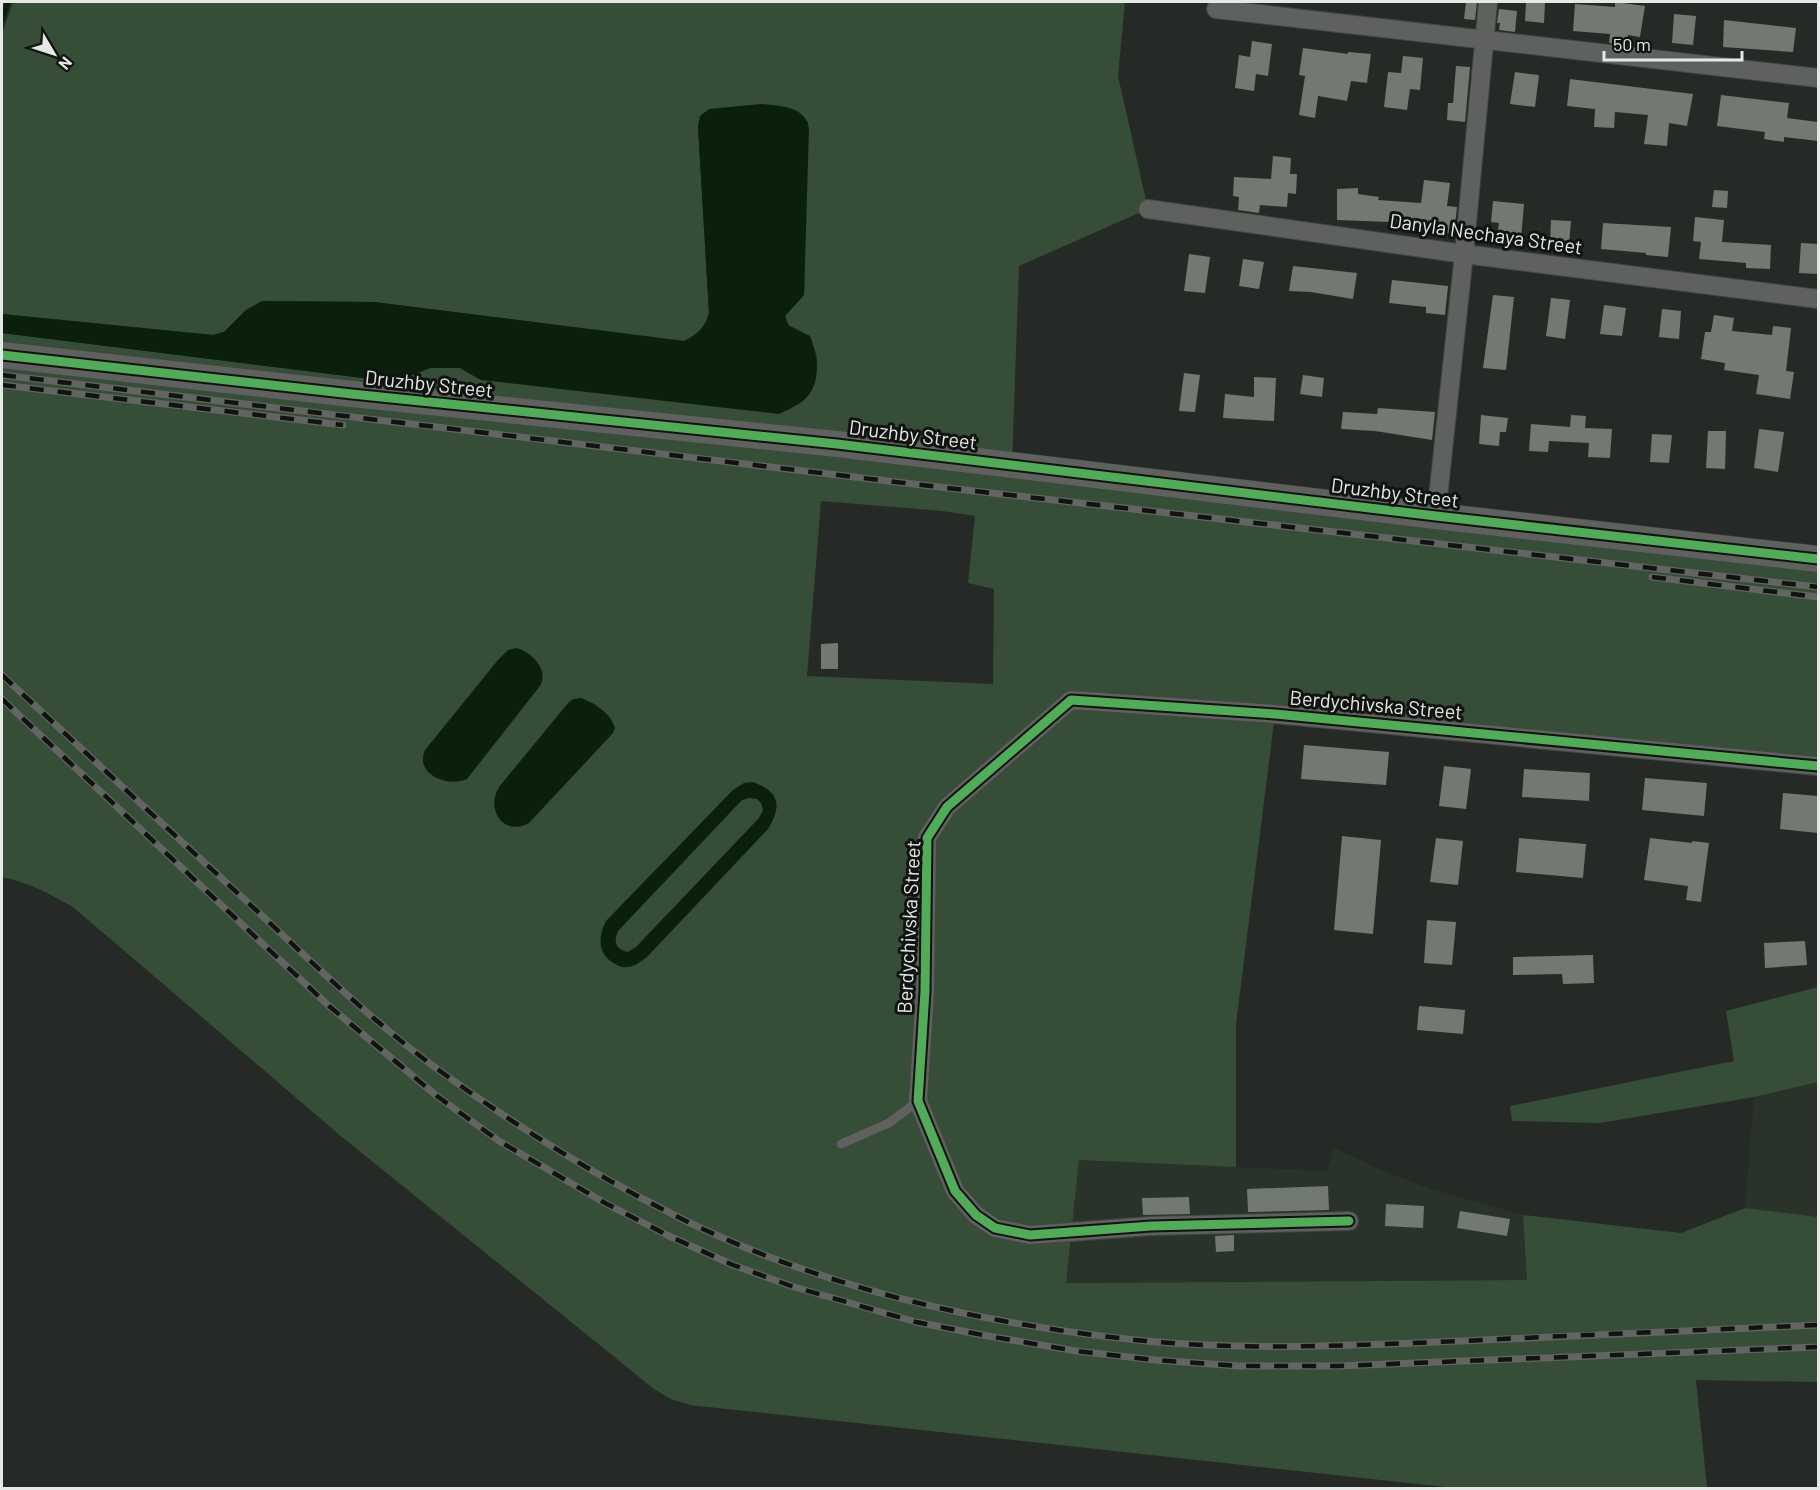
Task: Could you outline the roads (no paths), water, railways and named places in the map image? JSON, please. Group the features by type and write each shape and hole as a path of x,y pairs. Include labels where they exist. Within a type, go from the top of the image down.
{"street":[{"path":"1436,516 1488,2"},
{"path":"1216,9 1818,78"},
{"name":"Danyla Nechaya Street","path":"1148,209 1464,254 1818,299"},
{"name":"Druzhby Street","path":"2,355 826,443 1818,559"},
{"name":"Berdychivska Street","path":"1349,1221 1151,1226 1030,1235 995,1228 976,1215 955,1191 918,1101 925,990 927,838 947,807 1071,700 1275,714 1818,766"}],"lane":[{"path":"841,1144 889,1123 918,1101"}],"waterway":[{"path":"2,20 8,2"}],"railway":[{"path":"2,375 913,484 1818,587"},
{"path":"2,385 343,425"},
{"path":"1652,577 1818,597"},
{"path":"2,675 346,993 440,1071 529,1132 621,1187 738,1245 794,1266 851,1285 968,1314 1087,1334 1185,1344 1343,1345 1818,1325"},
{"path":"2,699 329,1006 437,1096 499,1141 605,1203 733,1265 791,1286 916,1322 988,1336 1076,1351 1239,1366 1339,1366 1818,1347"}]}
